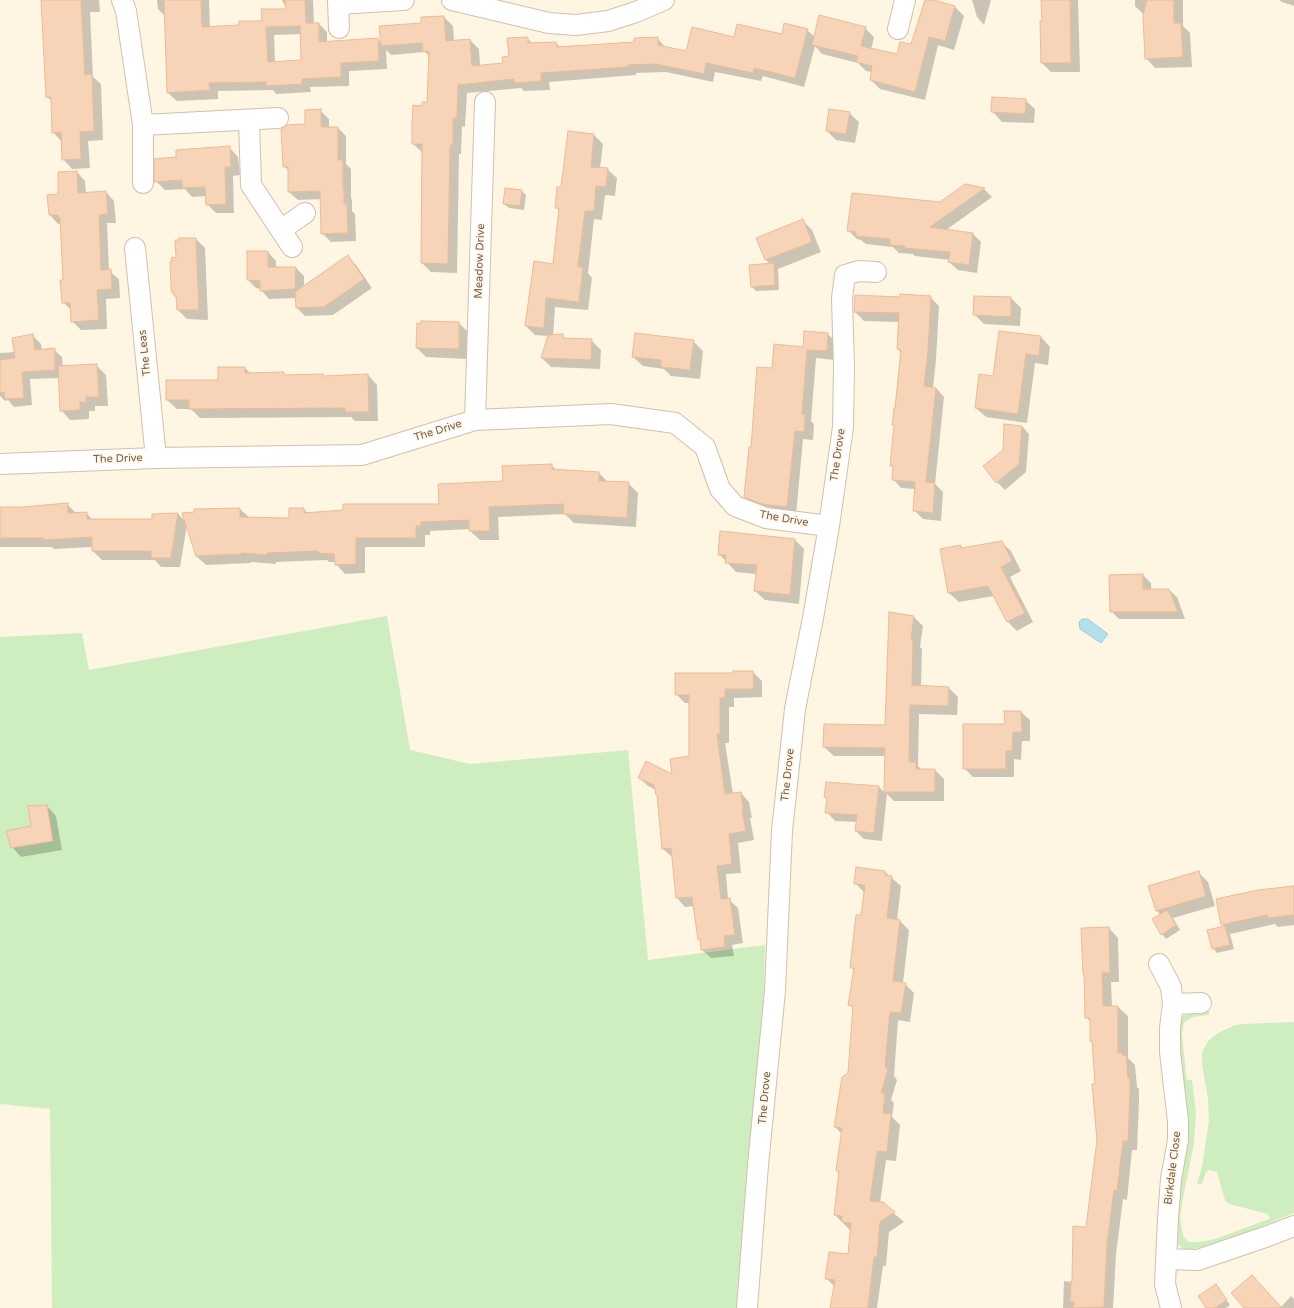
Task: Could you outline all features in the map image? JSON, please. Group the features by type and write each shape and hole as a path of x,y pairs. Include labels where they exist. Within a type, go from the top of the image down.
{"street":[{"path":"122,0 126,11 143,125 143,183"},
{"path":"339,28 338,2 404,0"},
{"path":"452,0 505,6 549,23 576,25 608,21 636,12 664,0"},
{"path":"898,29 901,1"},
{"name":"Meadow Drive","path":"475,420 484,102"},
{"path":"143,125 278,118"},
{"path":"249,120 251,185 292,248"},
{"path":"281,230 305,213"},
{"name":"The Leas","path":"135,248 156,458"},
{"name":"The Drove","path":"747,1308 774,991 782,831 795,709 829,526 843,426 844,366 842,298 845,276 859,271 876,272"},
{"name":"The Drive","path":"0,464 156,458 362,455 475,420 612,414 675,423 705,446 720,489 735,506 766,518 829,526"},
{"name":"Birkdale Close","path":"1159,964 1171,987 1173,1004 1170,1028 1170,1052 1178,1121 1178,1140 1168,1218 1165,1284 1171,1308"},
{"path":"1173,1004 1201,1003"},
{"path":"1167,1259 1198,1260 1294,1226"}],"green space":[{"path":"387,616 410,750 470,764 628,750 648,960 765,945 764,990 739,1308 52,1308 50,1109 0,1104 0,637 82,633 89,670"},
{"path":"1207,993 1209,1015 1193,1017 1188,1020 1184,1023 1182,1033 1187,1080 1192,1080 1196,1112 1194,1144 1180,1217 1183,1236 1189,1242 1215,1239 1269,1219 1270,1217 1261,1212 1229,1204 1225,1200 1217,1172 1209,1170 1206,1172 1202,1184 1197,1184 1202,1167 1209,1121 1208,1099 1202,1064 1202,1052 1208,1041 1218,1033 1233,1026 1242,1024 1294,1022 1294,1213 1255,1229 1250,1233 1212,1245 1184,1249 1174,1242 1180,1019 1192,1012 1202,994"}],"water":[{"path":"1082,619 1088,619 1108,634 1101,643 1080,629 1079,622"}],"building":[{"path":"41,0 81,0 85,75 92,74 94,131 80,132 81,159 62,160 61,132 52,133 51,97 46,97"},
{"path":"164,0 201,0 202,27 239,25 239,21 262,21 261,9 286,9 285,0 305,0 306,23 319,23 319,42 378,38 379,61 341,63 341,77 302,79 302,84 267,86 266,82 209,83 210,90 167,93","holes":["300,26 301,60 268,62 266,27"]},
{"path":"925,0 934,0 955,6 945,41 929,37 915,92 870,80 872,66 856,62 858,56 812,45 819,15 866,27 861,46 897,54 900,42 911,44"},
{"path":"1041,0 1070,0 1071,63 1041,63"},
{"path":"1147,0 1174,0 1174,23 1181,23 1183,57 1145,59 1143,15"},
{"path":"444,16 446,41 470,39 472,66 503,63 502,57 509,56 507,38 528,37 528,43 556,42 557,47 634,42 634,38 658,37 658,45 686,51 692,27 734,37 737,24 782,34 784,23 808,29 795,78 754,68 753,73 706,63 704,74 656,64 541,73 541,81 514,83 514,79 458,85 457,118 453,118 453,145 450,145 448,264 421,263 422,144 412,144 412,123 413,105 422,106 422,102 427,102 429,51 423,52 422,43 381,46 379,26 421,23 421,17"},
{"path":"992,97 1026,99 1025,114 991,112"},
{"path":"321,109 321,127 338,127 338,160 343,160 343,190 344,204 347,204 348,233 321,234 320,191 288,192 288,167 283,167 281,129 287,125 305,124 305,110"},
{"path":"829,109 850,112 846,134 826,131"},
{"path":"568,131 594,134 591,167 608,168 606,187 596,186 594,211 585,211 578,267 583,267 579,302 546,298 544,328 525,326 534,261 553,264 559,208 555,208 557,187 561,187"},
{"path":"230,146 231,167 225,167 226,204 206,205 205,187 182,188 182,180 154,182 154,159 176,157 176,150"},
{"path":"77,171 78,193 106,191 108,214 99,215 101,270 111,269 112,289 97,290 99,320 71,322 70,303 62,303 60,280 63,280 60,218 58,215 49,215 47,195 58,194 58,172"},
{"path":"965,184 985,188 930,227 973,233 969,265 948,262 950,252 905,248 905,246 890,245 890,239 856,236 856,232 847,231 852,193 940,202"},
{"path":"505,188 522,190 520,206 503,204"},
{"path":"803,219 812,242 765,260 756,238"},
{"path":"179,238 196,238 199,310 177,310 176,296 172,293 170,262 172,262 171,258 176,257 175,240 179,240"},
{"path":"247,251 268,251 268,267 296,267 295,289 260,291 260,281 247,280"},
{"path":"348,255 364,279 324,307 296,308 295,292"},
{"path":"774,263 775,285 751,287 749,265"},
{"path":"900,294 931,296 928,351 924,386 936,388 926,482 935,483 933,513 913,511 915,482 892,480 893,466 890,466 894,425 892,425 901,350 897,349 899,313 854,312 855,295 900,297"},
{"path":"974,296 1011,297 1011,317 973,315"},
{"path":"421,321 459,322 459,349 416,348 417,323 421,324"},
{"path":"804,331 828,333 827,351 807,350 802,414 805,414 804,432 795,431 787,507 762,504 744,497 749,447 751,447 757,367 772,368 774,344 803,347"},
{"path":"999,331 1041,336 1039,356 1026,354 1018,414 975,408 979,374 993,376"},
{"path":"635,333 694,340 690,370 661,367 661,360 632,357"},
{"path":"33,334 35,350 55,348 55,370 22,372 24,398 5,399 4,392 0,393 0,360 15,358 12,338"},
{"path":"563,334 563,338 592,339 591,360 541,358 548,335"},
{"path":"97,364 99,397 86,397 86,402 80,402 80,410 60,411 58,366"},
{"path":"218,367 245,367 245,373 284,372 284,375 323,374 323,376 368,374 369,412 345,412 345,408 189,409 189,400 166,400 166,380 218,380"},
{"path":"1004,424 1022,426 1019,464 996,483 983,466 1003,450"},
{"path":"552,464 552,469 599,472 599,481 629,482 627,518 563,514 564,504 489,507 490,531 469,531 469,520 421,522 421,526 416,526 416,538 356,538 356,564 335,565 334,554 318,553 318,551 267,553 267,555 242,553 196,556 182,513 194,512 194,509 240,508 240,517 289,518 289,508 304,508 304,513 343,510 343,504 439,504 438,484 503,481 502,466"},
{"path":"68,503 68,513 87,512 87,519 152,519 152,514 178,513 171,558 151,558 151,551 92,551 92,537 44,540 44,538 0,538 0,507 22,507"},
{"path":"720,531 795,539 790,595 754,591 757,565 725,563 726,555 718,555"},
{"path":"1002,541 1012,561 1001,567 1025,613 1007,622 988,586 948,593 940,549 961,545 961,548"},
{"path":"1143,574 1143,589 1169,589 1178,612 1110,612 1109,575"},
{"path":"889,612 914,616 911,639 913,639 912,685 949,687 948,706 910,705 909,762 916,762 916,769 935,769 935,792 884,792 885,748 823,747 824,724 885,725"},
{"path":"733,671 753,671 754,689 725,689 725,698 720,698 720,734 717,734 725,794 741,792 742,810 746,831 729,834 732,864 717,866 721,899 730,898 735,935 724,936 725,947 701,950 700,939 698,940 692,897 676,898 671,848 662,849 657,795 654,785 638,778 646,761 672,774 670,759 689,756 689,695 675,695 675,673 733,673"},
{"path":"1004,711 1021,711 1022,732 1013,732 1012,751 1006,751 1006,769 963,769 963,724 1005,724"},
{"path":"826,782 879,786 874,833 855,831 857,815 825,813 827,799 824,797"},
{"path":"47,805 53,841 11,848 6,831 31,826 28,806"},
{"path":"856,867 885,871 885,875 892,876 887,918 900,920 893,981 906,983 901,1013 890,1012 885,1066 888,1070 881,1093 885,1093 883,1113 891,1114 887,1152 877,1151 870,1201 883,1202 895,1212 880,1222 877,1257 874,1257 868,1308 830,1308 835,1280 825,1279 829,1252 848,1254 851,1223 842,1222 842,1216 834,1215 839,1171 836,1171 842,1128 834,1127 842,1077 848,1073 853,1006 848,1005 854,968 850,968 856,915 861,915 865,885 854,884"},
{"path":"1199,871 1206,896 1156,911 1148,886"},
{"path":"1294,886 1294,915 1268,918 1267,915 1221,925 1216,899 1258,890"},
{"path":"1167,910 1176,925 1161,935 1152,919"},
{"path":"1225,926 1230,945 1212,949 1207,930"},
{"path":"1109,927 1110,973 1102,973 1103,1006 1118,1006 1118,1053 1122,1052 1122,1055 1126,1055 1128,1078 1130,1078 1128,1141 1123,1141 1117,1191 1114,1190 1107,1244 1104,1307 1073,1308 1074,1302 1070,1302 1073,1226 1086,1227 1097,1140 1092,1084 1095,1084 1092,1041 1090,1041 1090,1018 1085,1018 1081,928"},
{"path":"1252,1275 1282,1308 1244,1308 1231,1293"},
{"path":"1216,1284 1227,1300 1215,1308 1206,1308 1198,1296"}]}
